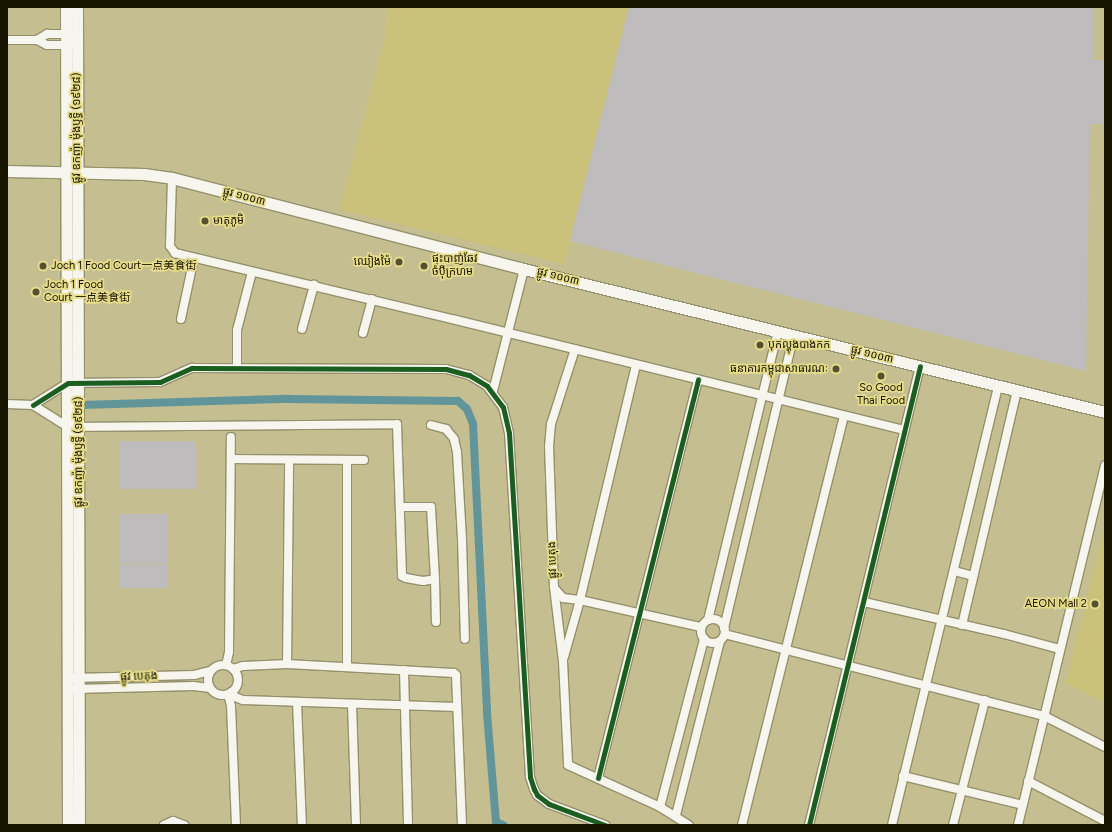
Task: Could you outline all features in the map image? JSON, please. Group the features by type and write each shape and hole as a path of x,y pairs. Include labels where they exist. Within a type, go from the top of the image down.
{"main road":[{"name":"ផ្លូវ ឧកញ៉ា ម៉ុងឫទ្ធី (១៩២៨)","path":"66,7 72,39"},
{"name":"ផ្លូវ ឧកញ៉ា ម៉ុងឫទ្ធី (១៩២៨)","path":"77,7 72,39 72,172 74,684 79,825"},
{"name":"ផ្លូវ ១០០៣","path":"7,171 144,174 172,178 524,269 1105,412"},
{"name":"ផ្លូវ ឧកញ៉ា ម៉ុងឫទ្ធី (១៩២៨)","path":"68,825 74,684"}],"street":[{"path":"7,40 37,40 47,34 72,39"},
{"path":"172,178 170,246 175,253 372,299 905,430"},
{"path":"181,319 194,258"},
{"path":"493,391 524,269"},
{"path":"236,368 237,330 252,272"},
{"path":"302,329 314,285"},
{"path":"363,333 372,299"},
{"path":"778,331 708,620 701,627 700,632 704,639 710,643 723,634 985,700 1044,716 1105,747"},
{"path":"676,816 723,634 794,335"},
{"name":"ផ្លូវ បេតុង","path":"575,349 551,424 550,446 554,587 563,661 568,765 598,778"},
{"path":"563,661 580,600 636,364"},
{"path":"809,825 920,366"},
{"path":"33,405 73,386 160,382 192,368 446,369 469,375 493,391 503,407 508,433 532,783 537,795 542,800 604,825"},
{"path":"689,825 660,807 598,778 698,379"},
{"path":"892,825 998,386"},
{"path":"962,625 1017,390"},
{"path":"7,404 33,405 73,422 397,424 401,507 402,576 423,581 435,579"},
{"path":"742,825 784,649 844,416"},
{"path":"431,425 446,429 454,439 457,452 462,540 464,639"},
{"path":"231,437 229,652 230,667 236,674 237,683 230,693 236,825"},
{"path":"231,459 364,460"},
{"path":"287,664 289,460"},
{"path":"347,460 348,667"},
{"path":"1018,825 1105,465"},
{"path":"401,507 431,507 436,622"},
{"path":"954,571 973,576"},
{"path":"554,587 558,595 563,598 580,600 701,627"},
{"path":"864,602 1060,649"},
{"path":"708,620 718,620 723,634"},
{"path":"660,807 704,639"},
{"path":"457,708 243,700 230,693 218,694 210,688 208,680 210,671 217,666 230,667 287,664 454,673 457,708 462,825"},
{"path":"404,670 408,825"},
{"name":"ផ្លូវ បេតុង","path":"74,684 194,675 210,671"},
{"name":"ផ្លូវ បេតុង","path":"74,684 193,686 210,688"},
{"path":"953,825 985,700"},
{"path":"297,702 302,825"},
{"path":"352,704 356,825"},
{"path":"904,776 1023,805"},
{"path":"1028,781 1105,821"},
{"path":"164,825 173,821 184,825"}],"shaded area":[{"path":"387,7 629,7 564,264 340,210 385,36"},
{"path":"629,7 1093,7 1093,60 1105,60 1105,124 1090,124 1086,371 570,241"},
{"path":"120,441 195,441 195,489 120,489"},
{"path":"119,514 167,514 167,563 119,563"},
{"name":"AEON Mall 2","path":"1105,525 1105,703 1066,683"},
{"path":"119,564 167,564 167,588 119,588"}],"waterway":[{"path":"81,405 289,399 458,401 467,409 473,424 487,713 496,822 503,825"}],"cycle path":[{"path":"809,825 920,366"},
{"path":"33,405 68,383 160,382 192,368 446,369 469,375 487,386 503,407 509,433 530,777 537,795 549,804 605,825"},
{"path":"598,778 698,379"}],"place":[{"name":"មាតុភូមិ","path":"205,221"},
{"name":"ឈៀងម៉ៃ","path":"399,262"},
{"name":"Joch 1 Food Court一点美食街","path":"43,266"},
{"name":"ផ្ទះបាញ់ឆែវ ចំប៉ីក្រហម","path":"424,266"},
{"name":"Joch 1 Food Court 一点美食街","path":"36,292"},
{"name":"បុកល្ហុងបាងកក","path":"760,345"},
{"name":"ធនាគារកម្ពុជាសាធារណៈ","path":"836,369"},
{"name":"So Good Thai Food","path":"881,376"},
{"name":"AEON Mall 2","path":"1095,604"}]}
